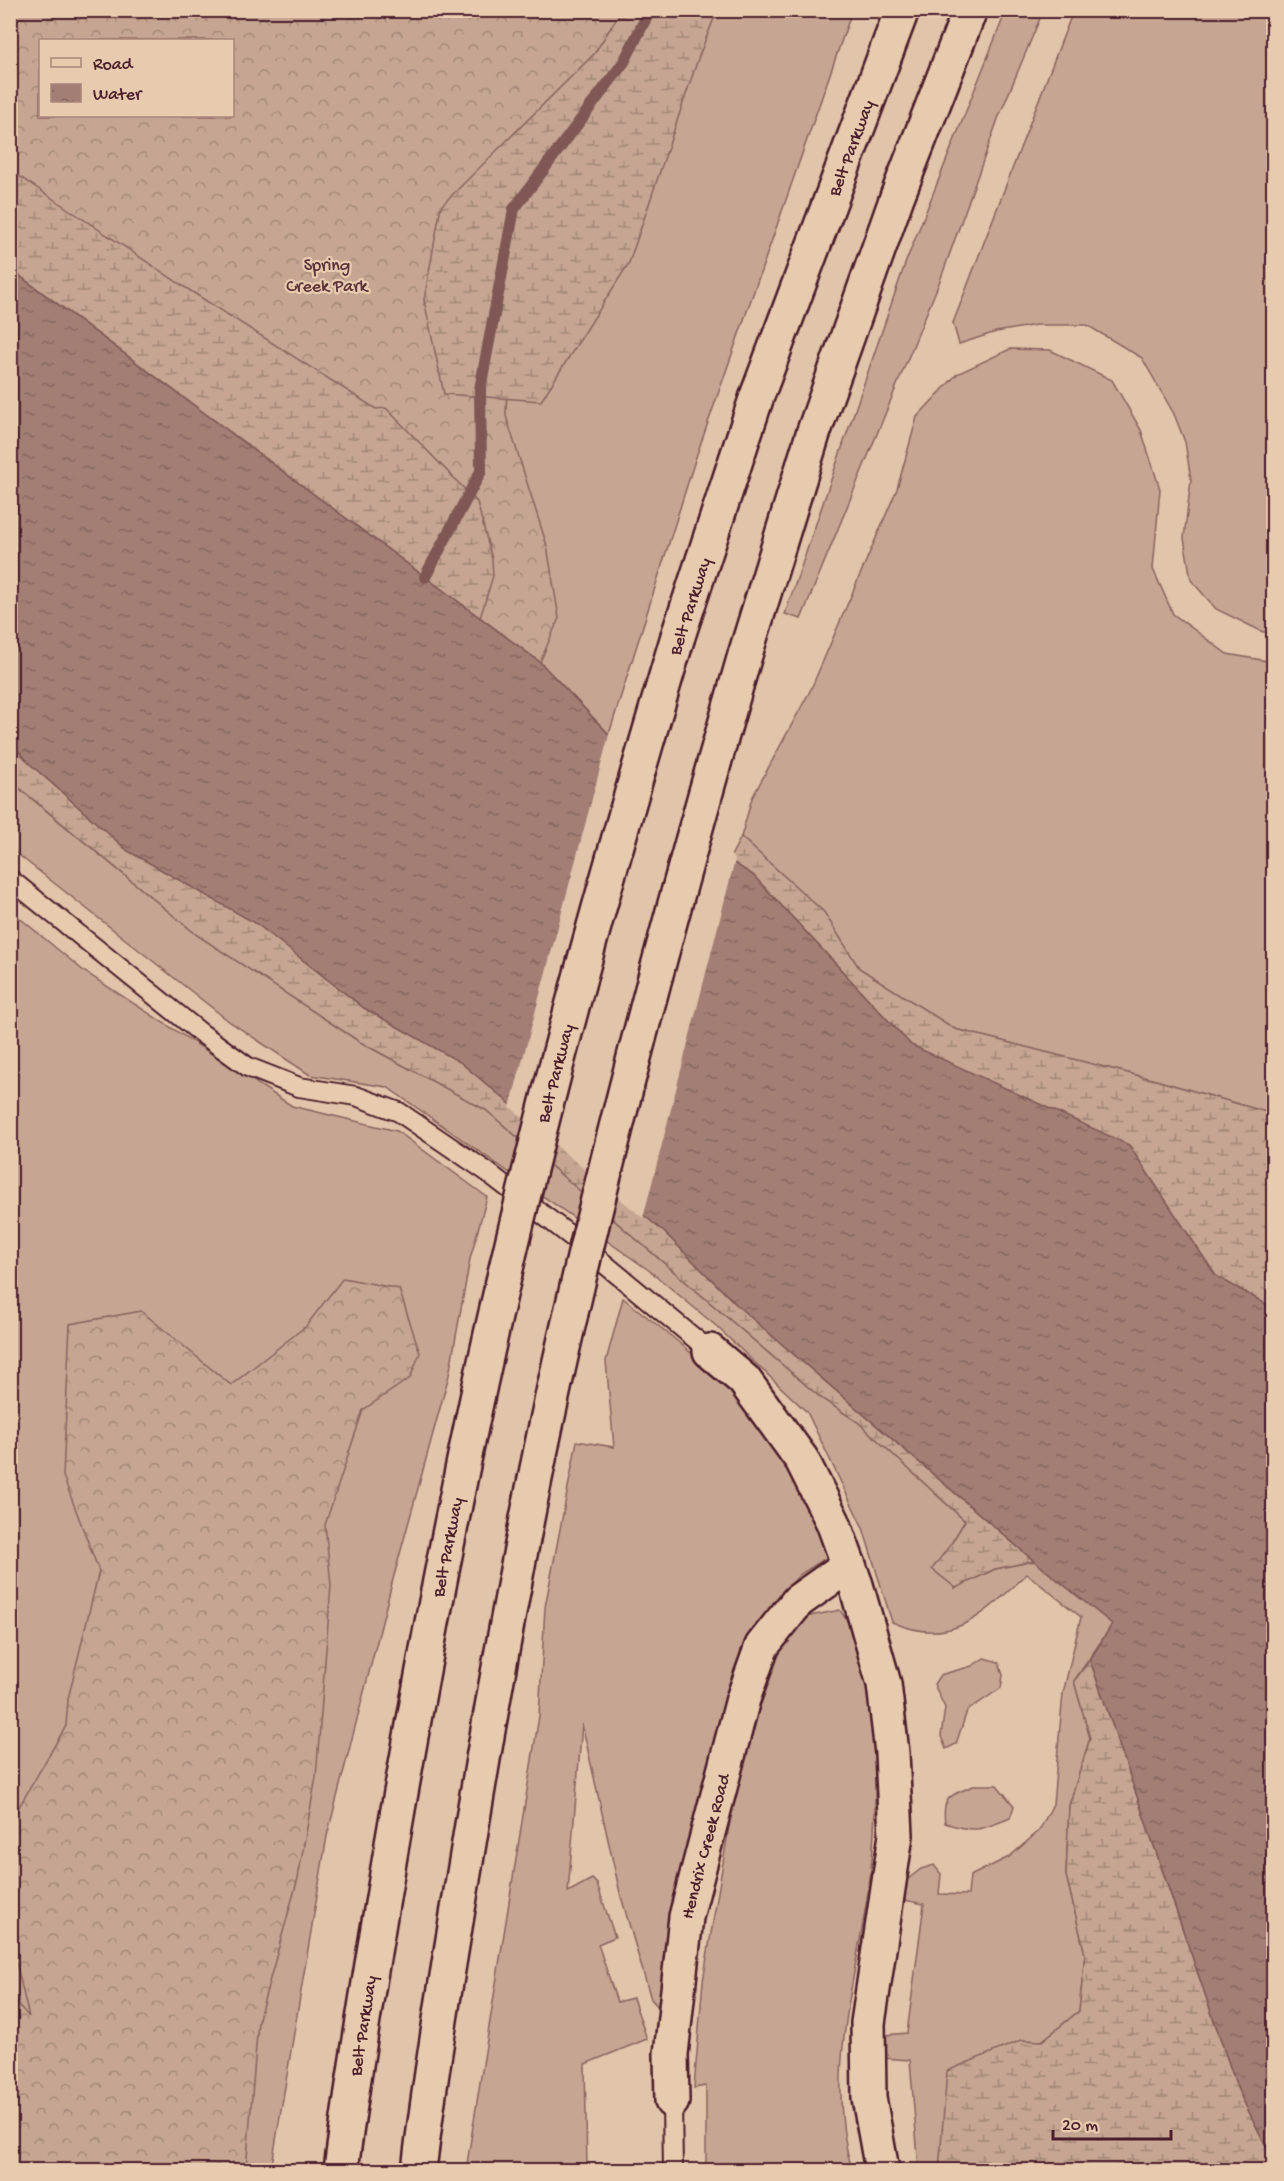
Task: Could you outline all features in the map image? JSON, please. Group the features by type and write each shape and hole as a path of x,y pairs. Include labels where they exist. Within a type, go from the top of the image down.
{"main road":[{"name":"Belt Parkway","path":"341,2170 352,2078 411,1731 478,1390 537,1136 601,893 678,636 758,396 902,10"},
{"path":"419,2170 430,2081 486,1743 548,1413 603,1173 668,921 745,655 813,434 897,197 970,10"},
{"path":"710,1351 744,1380 802,1460 833,1522 849,1565 884,1684 892,1753 896,1835 868,2023 869,2098 882,2170"},
{"name":"Hendrix Creek Road","path":"672,2101 671,2055 686,1917 743,1700 762,1646 798,1602 849,1565"},
{"path":"319,2170 411,1731"},
{"path":"441,2170 486,1743"}],"lane":[{"path":"10,879 201,1033 248,1067 299,1087 356,1096 399,1112 486,1171 572,1237 710,1351"},
{"name":"Hendrix Creek Road","path":"672,2101 673,2170"}],"green space":[{"path":"622,10 717,11 699,56 629,263 541,401 444,394 424,300 441,206 594,54"},
{"name":"Spring Creek Park","path":"10,11 668,11 509,305 506,416 547,546 559,618 540,662 11,269"},
{"name":"Spring Creek Park","path":"545,11 852,11 696,457 609,734 540,662 480,618 44,191 10,37 39,117 290,137"},
{"path":"1006,11 1043,11 998,119 941,278 801,619 785,614 905,264"},
{"path":"1073,11 1273,11 1273,632 1263,632 1216,609 1191,580 1184,538 1191,480 1185,442 1174,414 1142,358 1087,325 1036,325 996,332 959,344 953,323"},
{"path":"10,170 186,288 376,409 386,408 477,502 492,559 493,576 480,618 11,269"},
{"path":"1010,349 1050,350 1112,380 1141,430 1160,489 1153,569 1173,614 1227,654 1273,662 1273,1114 1159,1081 955,1029 859,968 823,912 741,837 752,798 811,689 897,489 917,417 957,374"},
{"path":"10,742 30,764 128,851 257,924 364,1008 460,1062 664,1232 740,1308 1034,1561 995,1569 956,1588 932,1569 965,1521 858,1422 821,1398 486,1110 360,1042 197,935 11,781"},
{"path":"10,781 197,935 360,1042 486,1110 821,1398 858,1422 965,1521 951,1544 955,1588 995,1569 1034,1561 1113,1624 1074,1681 1090,1738 1069,1806 1066,1875 1085,1954 1079,2011 1042,2041 1022,2040 1035,2170 919,2170 910,2060 883,2058 885,2035 907,2033 924,1904 904,1900 904,1882 921,1869 934,1865 941,1874 939,1894 968,1895 970,1876 1009,1857 1039,1831 1053,1804 1063,1693 1081,1617 1027,1574 997,1602 967,1623 950,1629 933,1631 914,1629 892,1622 863,1528 807,1412 715,1325 650,1271 387,1087 310,1075 230,1022 11,849"},
{"path":"741,837 824,912 859,968 955,1029 1159,1081 1273,1114 1273,1308 1216,1276 1129,1145 911,1045 753,875 729,860"},
{"path":"10,910 85,972 292,1106 397,1131 487,1197 470,1259 449,1375 392,1583 327,1836 271,2170 11,2170"},
{"path":"343,1278 399,1289 420,1353 410,1378 363,1410 325,1525 331,1585 316,1777 298,1878 258,2022 246,2170 11,2170 11,1996 29,2017 11,1941 11,1842 16,1812 66,1726 68,1699 99,1571 63,1476 70,1324 141,1311 231,1385 306,1326"},
{"path":"623,1298 693,1355 719,1379 746,1410 787,1466 834,1545 829,1556 799,1575 750,1632 707,1802 661,2010 651,1999 620,1893 582,1724 568,1892 592,1879 597,1884 615,1937 598,1944 617,2002 633,1998 647,2039 585,2064 587,2170 466,2170 539,1716 545,1607 577,1441 614,1447 606,1361"},
{"path":"840,1610 857,1642 863,1664 872,1721 875,1765 874,1834 870,1877 851,1987 842,2061 841,2097 844,2134 852,2170 706,2170 706,2086 694,2088 703,1981 740,1762 783,1644 810,1616"},
{"path":"984,1658 999,1662 1003,1675 1001,1688 967,1711 956,1744 946,1749 941,1736 945,1708 934,1684 940,1675 972,1666"},
{"path":"1090,1660 1238,2090 1273,2160 1273,2170 939,2170 947,2071 1022,2040 1042,2041 1079,2011 1085,1954 1066,1875 1069,1806 1090,1738 1074,1681"},
{"path":"976,1785 997,1785 1014,1806 1010,1818 978,1829 945,1823 945,1806 950,1797"}],"water":[{"path":"10,269 540,662 729,860 753,875 911,1045 1129,1145 1216,1276 1273,1308 1273,2160 1238,2090 1090,1660 1112,1624 1034,1561 740,1308 664,1232 460,1062 364,1008 257,924 128,851 30,764 11,742"}],"pier":[{"path":"610,731 702,820 735,860 643,1218 510,1107"}],"waterway":[{"path":"425,577 481,471 480,389 514,209 624,62 650,10"}]}
